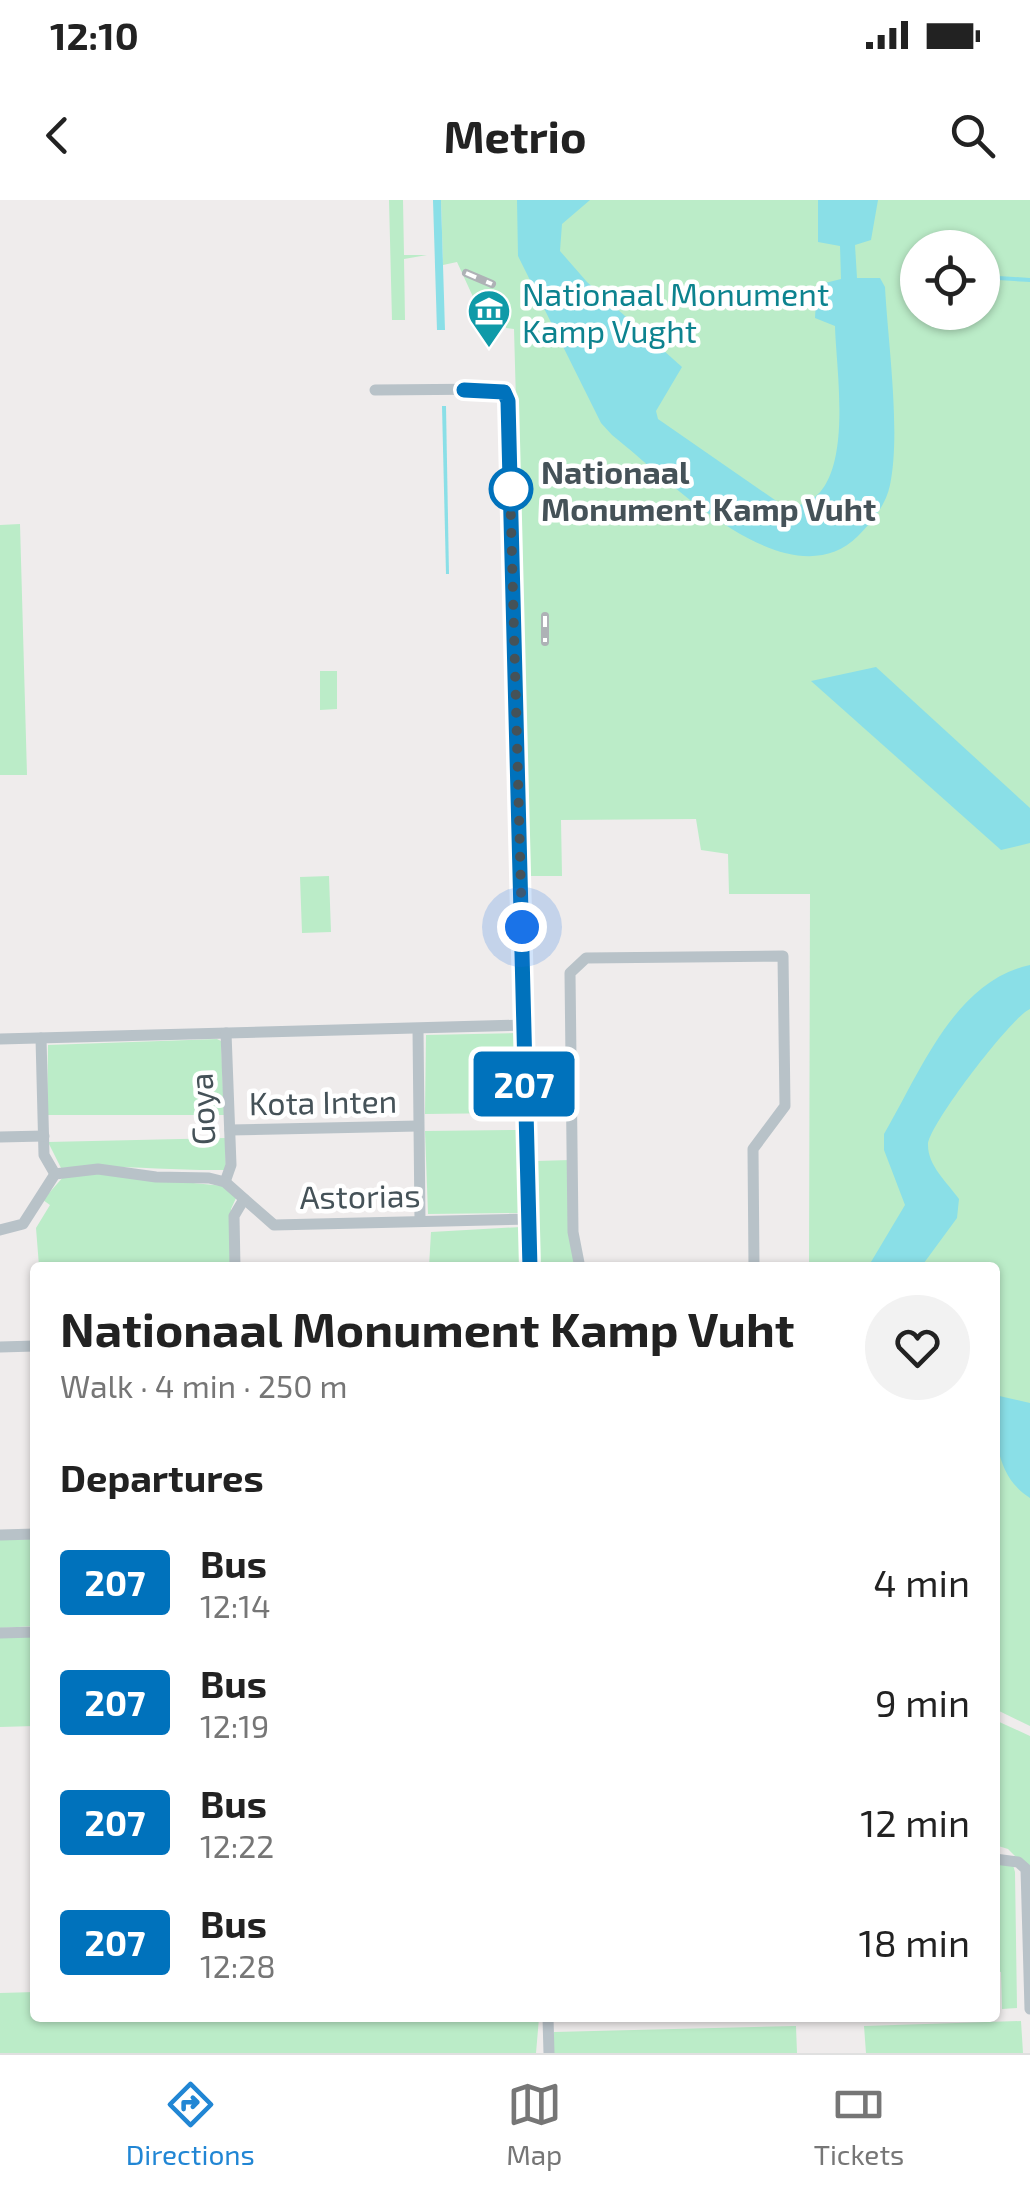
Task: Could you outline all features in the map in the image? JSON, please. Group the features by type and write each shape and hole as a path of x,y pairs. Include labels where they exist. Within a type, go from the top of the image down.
{"street":[{"path":"376,390 495,390 504,392 508,401 530,1262"},
{"path":"579,1262 572,1232 570,973 586,958 783,956 785,1106 752,1148 754,1262"},
{"path":"0,1040 524,1026"},
{"path":"418,1029 420,1221"},
{"name":"Goya","path":"225,1182 231,1165 226,1034"},
{"path":"40,1038 44,1156 56,1174"},
{"name":"Kota Inten","path":"230,1130 418,1126"},
{"path":"0,1138 44,1136"},
{"path":"56,1174 98,1170 225,1182"},
{"path":"0,1230 23,1224 56,1174"},
{"name":"Astorias","path":"225,1182 274,1225 528,1218"},
{"path":"235,1262 234,1216 244,1199"},
{"path":"0,1348 30,1346"},
{"path":"1,1536 30,1534"},
{"path":"0,1633 30,1632"},
{"path":"1000,1860 1018,1862 1026,1870 1030,2008"},
{"path":"548,2022 549,2053"}],"green space":[{"path":"389,200 403,200 404,255 427,255 404,259 405,320 392,320"},
{"path":"441,200 1030,200 1030,1726 1000,1711 1000,1262 809,1262 810,894 729,894 728,854 701,850 696,819 561,820 562,876 529,876 514,329 506,328 505,298 474,299 457,262 443,265"},
{"path":"20,524 27,775 0,775 0,525"},
{"path":"320,671 337,671 337,709 320,710"},
{"path":"329,876 331,932 302,933 300,877"},
{"path":"516,1033 518,1113 425,1114 426,1035"},
{"path":"221,1041 224,1115 47,1115 48,1045"},
{"path":"519,1130 521,1213 428,1214 425,1131"},
{"path":"225,1138 226,1170 61,1168 48,1142"},
{"path":"571,1160 576,1262 539,1262 536,1161"},
{"path":"91,1173 224,1186 236,1198 231,1209 232,1262 39,1262 36,1228 50,1205 43,1200 64,1176"},
{"path":"521,1227 522,1262 429,1262 431,1232"},
{"path":"30,1539 30,1626 0,1628 0,1540"},
{"path":"30,1636 30,1726 0,1727 0,1637"},
{"path":"1000,1722 1030,1736 1030,1871 1008,1849 1000,1847"},
{"path":"1000,1861 1013,1865 1015,1872 1017,2008 1002,2009"},
{"path":"30,1992 30,2022 539,2022 536,2053 0,2053 0,1993"},
{"path":"1021,2021 1023,2053 866,2053 864,2026"},
{"path":"796,2026 797,2053 554,2053 554,2032"}],"water":[{"path":"433,200 441,200 445,330 437,330"},
{"path":"517,200 590,200 562,224 560,251 587,282 682,367 656,411 658,419 785,507 809,502 825,486 834,463 838,435 835,326 815,318 817,285 841,279 840,246 818,242 818,200 878,200 871,240 855,245 857,278 880,278 885,287 893,388 893,464 888,492 863,531 830,553 798,555 764,546 729,528 696,504 612,435 601,423 518,256"},
{"path":"442,406 446,406 449,574 446,574"},
{"path":"876,667 1030,808 1030,843 1001,850 811,681"},
{"path":"1030,965 1030,1009 1006,1031 972,1073 941,1117 928,1145 935,1167 959,1199 957,1218 925,1262 871,1262 905,1205 884,1150 884,1134 942,1033 960,1009 1003,974"},
{"path":"1000,1396 1030,1403 1030,1498 1003,1465"}],"waterway":[{"path":"1000,278 1030,280"}],"railway":[{"path":"466,273 492,284"},
{"path":"545,616 545,642"}],"bus line":[{"name":"207","path":"464,390 504,392 508,401 530,1262"}],"place":[{"name":"Nationaal Monument Kamp Vught","path":"489,349"},
{"name":"Nationaal Monument Kamp Vuht","path":"511,489"}],"route":[{"path":"511,489 510,484 522,927"}]}
